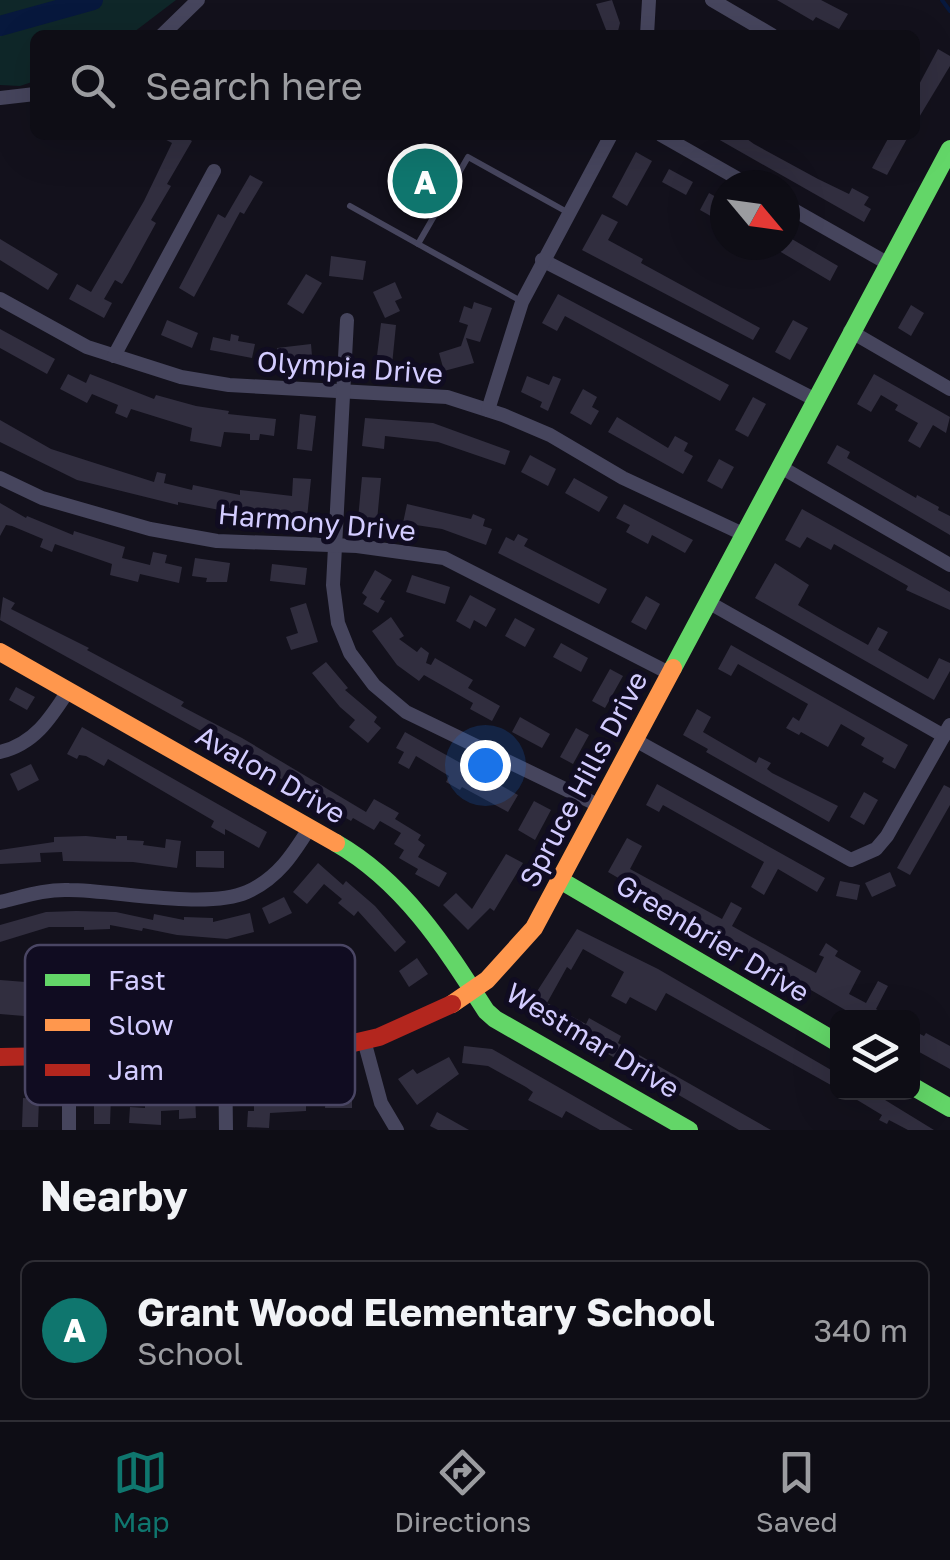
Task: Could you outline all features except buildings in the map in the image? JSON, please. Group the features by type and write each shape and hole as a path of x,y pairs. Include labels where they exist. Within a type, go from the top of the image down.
{"main road":[{"name":"Spruce Hills Drive","path":"355,1045 405,1030 474,992 530,934 950,150"},
{"name":"Avalon Drive","path":"0,652 310,826 381,874 440,939 474,992"},
{"name":"Greenbrier Drive","path":"560,880 830,1038"},
{"name":"Westmar Drive","path":"474,992 495,1019 689,1130"},
{"name":"Spruce Hills Drive","path":"0,1056 25,1057"},
{"path":"920,1091 950,1108"}],"street":[{"path":"167,30 198,0"},
{"path":"647,30 650,0"},
{"path":"712,0 763,30"},
{"path":"0,98 30,95"},
{"path":"488,410 522,302 609,140"},
{"path":"669,140 722,170"},
{"path":"114,356 214,171"},
{"path":"800,214 887,263"},
{"path":"542,260 814,399"},
{"name":"Olympia Drive","path":"0,299 44,326 114,356 181,377 229,384 447,397 550,436 623,478 743,534"},
{"path":"348,320 333,585 338,623 350,653 374,685 406,712 600,806"},
{"path":"850,331 950,389"},
{"path":"779,466 950,564"},
{"name":"Harmony Drive","path":"0,478 42,498 150,529 217,541 334,545 444,558 672,674"},
{"path":"636,740 852,860 876,849 886,836 947,731 708,602"},
{"path":"0,752 38,732 68,691"},
{"path":"0,902 67,890 209,898 244,894 289,862 310,826"},
{"path":"364,1044 381,1103 397,1130"},
{"path":"226,1105 226,1130"}],"lane":[{"path":"418,244 468,157 568,213"},
{"path":"350,206 522,302"}],"green space":[{"path":"0,0 176,0 137,30 30,30 30,83 0,85"}],"waterway":[{"path":"0,26 93,0"},
{"path":"942,0 950,11"}],"traffic: fast":[{"path":"673,668 950,149"},
{"path":"336,843 403,896 495,1019 689,1130"},
{"path":"560,880 830,1038"},
{"path":"920,1091 950,1108"}],"traffic: slow":[{"path":"0,652 336,843"},
{"path":"452,1004 487,980 534,928 673,668"}],"traffic: jam":[{"path":"355,1043 379,1037 452,1004"},
{"path":"0,1057 25,1057"}],"place":[{"name":"Grant Wood Elementary School","path":"425,181"}]}
